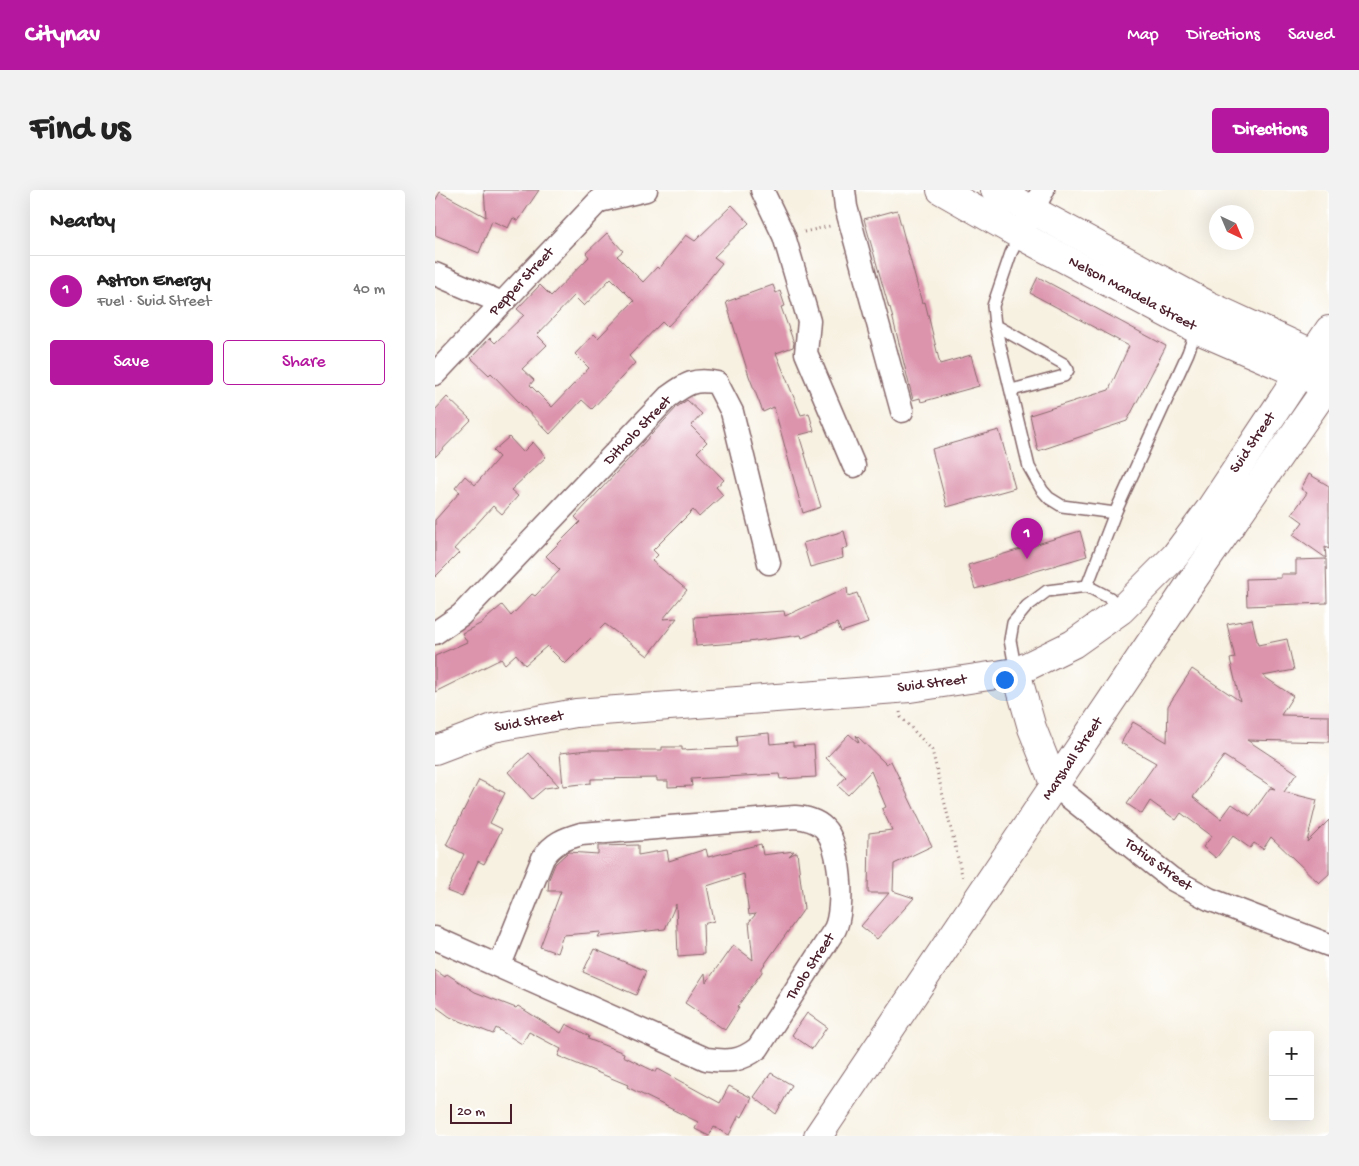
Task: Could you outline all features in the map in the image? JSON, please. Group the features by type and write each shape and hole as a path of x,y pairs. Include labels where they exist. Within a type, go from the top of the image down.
{"street":[{"path":"604,196 646,190"},
{"path":"762,190 784,236 809,321 806,353 854,466"},
{"path":"844,190 850,222 901,411"},
{"name":"Nelson Mandela Street","path":"941,190 1128,293 1202,317 1321,374"},
{"name":"Nelson Mandela Street","path":"995,190 1038,200 1140,268 1202,317"},
{"name":"Pepper Street","path":"435,374 604,196"},
{"path":"1020,235 1038,200"},
{"path":"1128,293 1140,268"},
{"path":"435,274 502,303"},
{"name":"Marshall Street","path":"818,1136 1190,584 1321,374 1329,330"},
{"name":"Suid Street","path":"435,750 493,728 576,713 898,689 1016,672 1073,644 1121,610 1175,556 1210,509 1321,374"},
{"name":"Ditholo Street","path":"435,633 461,615 668,397 686,384 702,380 717,383 733,412 769,563"},
{"path":"1016,672 1032,728 1055,786"},
{"name":"Totius Street","path":"1055,786 1172,879 1209,900 1329,946"},
{"name":"Tholo Street","path":"435,938 500,965 706,1059 729,1063 746,1058 758,1048 840,920 837,856 833,841 824,828 810,818 795,817 581,834 563,839 551,846 543,858 500,965"}],"lane":[{"path":"1020,235 1011,253 993,306 995,325 1029,467 1042,490 1049,498 1062,506 1115,513"},
{"path":"1087,586 1115,513 1188,354 1202,317"},
{"path":"995,325 1064,364 1068,370 1064,376 1011,390"},
{"path":"1016,672 1010,640 1013,624 1027,606 1047,591 1087,586 1110,598 1121,610"}],"path":[{"path":"784,236 850,222"},
{"path":"898,689 901,717 931,750 970,911"}],"building":[{"path":"484,190 539,190 518,221 513,218 508,228 492,221 479,253 435,235 435,201 440,192 486,217"},
{"path":"732,205 749,223 714,257 722,263 689,304 667,327 662,322 629,356 635,363 592,409 582,400 550,434 491,373 489,375 471,358 490,338 495,343 524,315 517,309 540,285 551,296 589,257 586,253 607,233 623,251 617,256 643,282 657,267 659,269 686,235 695,241","holes":["611,278 634,301 598,338 594,334 575,354 589,368 552,407 530,385 534,380 522,369 547,345 537,335 574,296 584,306"]},
{"path":"897,210 922,303 925,302 940,364 971,355 979,386 921,402 920,398 913,400 890,307 864,219"},
{"path":"1038,277 1166,346 1127,421 1038,451 1030,415 1109,390 1129,346 1030,293"},
{"path":"773,285 776,293 780,291 785,306 781,307 794,343 793,347 776,353 801,415 809,413 814,431 799,435 821,507 803,513 774,407 763,412 749,376 726,302"},
{"path":"447,397 471,420 435,457 435,410"},
{"path":"687,400 702,414 691,426 707,442 697,452 724,480 716,487 723,495 699,517 693,510 653,550 658,555 652,561 687,590 663,619 677,618 648,656 605,624 565,664 547,646 525,665 516,654 505,664 501,659 435,692 435,656 467,642 462,633 480,624 502,605 511,616 532,594 535,596 560,570 546,556 580,522 575,517 677,407"},
{"path":"999,430 1015,488 947,507 932,449"},
{"path":"509,437 523,452 533,442 546,457 511,490 518,496 502,514 493,506 454,549 459,553 435,577 435,520 460,492 455,488 465,476 475,485 499,457 493,451"},
{"path":"1309,474 1329,486 1329,549 1325,547 1326,558 1293,535 1303,522 1292,514 1307,493 1301,489"},
{"path":"844,531 848,547 842,549 843,558 810,567 803,543"},
{"path":"1080,531 1087,556 975,589 968,565"},
{"path":"1326,559 1327,603 1247,606 1246,579 1281,578 1281,574 1296,574 1296,560"},
{"path":"847,588 848,596 857,593 868,623 841,632 837,623 802,638 801,635 696,646 694,617 784,611 785,616"},
{"path":"1252,619 1258,645 1287,639 1294,670 1263,676 1293,696 1281,715 1329,716 1329,742 1247,740 1297,773 1284,792 1317,800 1307,842 1329,820 1329,874 1319,883 1271,837 1263,849 1254,843 1250,848 1233,836 1216,858 1203,847 1212,836 1181,813 1176,820 1150,801 1142,814 1127,804 1156,763 1121,743 1133,722 1167,742 1168,706 1192,669 1240,701 1230,659 1235,658 1227,624","holes":["1224,756 1275,789 1270,788 1250,816 1232,804 1221,819 1193,797"]},
{"path":"769,733 770,744 793,742 793,746 814,745 816,777 780,779 779,774 691,779 692,786 668,787 668,781 657,781 657,778 591,779 591,783 563,786 560,753 588,750 662,750 662,747 682,747 682,750 737,747 736,736"},
{"path":"849,734 859,743 856,735 886,764 891,761 932,846 894,864 893,891 914,898 877,939 861,926 889,893 868,893 869,833 892,830 882,809 886,807 871,771 848,795 838,786 846,777 826,758"},
{"path":"529,753 559,786 545,788 532,799 508,772"},
{"path":"479,780 505,793 490,823 502,829 484,864 478,861 462,897 447,891 464,854 446,845"},
{"path":"761,844 763,855 794,851 789,856 797,852 804,909 762,968 762,972 737,1007 739,1008 725,1030 685,1003 705,973 706,983 733,945 753,960 749,922 756,914 749,915 744,874 707,886 714,921 703,924 704,954 678,956 676,904 665,929 598,937 601,932 563,935 557,953 540,947 561,891 548,891 549,879 555,864 568,852 598,854 598,846 638,845 638,855 667,850 669,861 706,849 708,857"},
{"path":"594,949 646,971 636,995 583,972"},
{"path":"435,970 445,977 447,974 475,992 516,1008 518,1006 561,1033 566,1024 589,1036 588,1039 624,1053 623,1056 656,1072 658,1069 720,1103 729,1086 752,1098 742,1117 739,1115 729,1135 714,1127 709,1136 695,1129 698,1122 627,1087 628,1085 558,1056 561,1049 529,1032 522,1044 496,1028 493,1034 450,1017 435,1006"},
{"path":"807,1013 827,1027 812,1049 792,1035"},
{"path":"771,1073 792,1085 776,1114 754,1097"}],"place":[{"name":"Astron Energy","path":"1027,559"}]}
